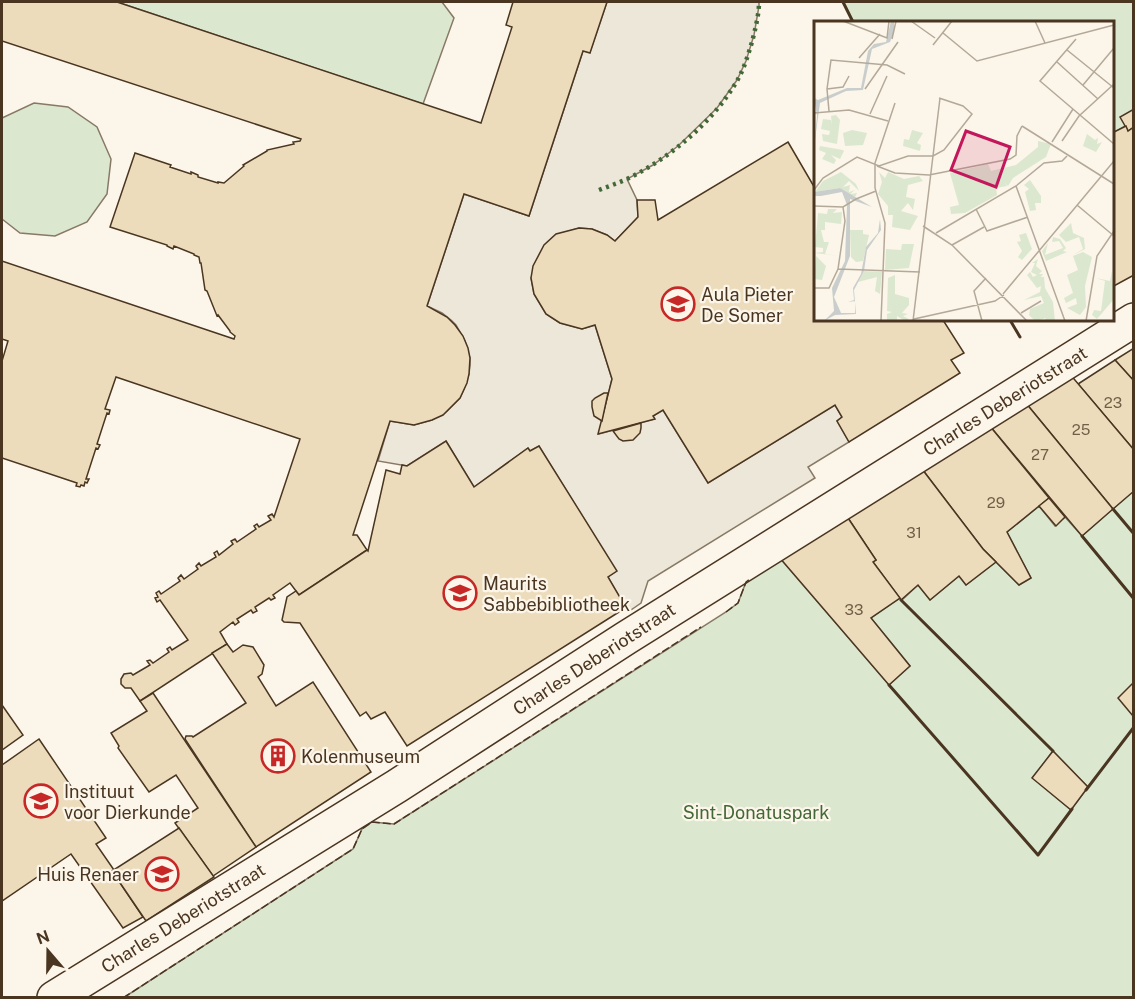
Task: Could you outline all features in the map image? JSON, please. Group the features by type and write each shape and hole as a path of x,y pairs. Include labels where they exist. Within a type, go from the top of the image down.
{"street":[{"name":"Charles Deberiotstraat","path":"54,998 397,786 626,638 1134,320"}],"green space":[{"path":"117,2 442,2 454,18 423,104"},
{"path":"843,2 1133,2 1133,127 1125,126 1114,132 1114,21 852,21"},
{"path":"34,103 68,107 97,127 111,159 107,194 87,222 55,236 20,233 2,219 2,118"},
{"name":"Sint-Donatuspark","path":"1133,491 1133,997 123,998 353,849 362,829 372,822 394,824 726,612 738,603 746,582 779,557 889,685 910,666 871,618 900,598 902,600 918,585 930,600 959,576 966,585 996,562 1019,585 1031,578 1007,532 1039,506 1055,526 1065,517 1082,536","holes":["1053,751 1088,787 1071,810 1033,778"]}],"shaded area":[{"path":"607,2 759,2 759,6 754,35 746,61 737,80 717,108 678,146 653,165 627,179 637,200 638,217 615,241 592,229 579,228 556,235 531,278 534,294 546,314 560,323 582,329 595,325 612,379 599,434 654,419 653,416 663,410 708,483 835,405 842,417 837,421 849,442 808,467 815,478 648,581 641,603 628,612 608,577 616,571 539,446 530,451 528,448 474,487 446,441 407,466 378,461 390,421 414,425 432,420 447,411 460,398 470,365 465,341 451,320 427,306 464,194 529,216 583,51 590,52"}],"building":[{"path":"2,2 117,2 481,123 512,27 506,25 513,2 607,2 590,53 583,51 529,216 464,194 427,306 447,317 463,336 470,358 467,383 460,398 443,415 414,425 390,421 353,535 357,535 367,550 299,595 290,583 273,595 275,598 271,600 269,598 255,607 257,611 253,613 251,610 237,619 239,622 235,625 233,622 220,632 227,644 140,701 131,688 125,688 121,684 124,674 133,675 150,665 147,661 150,660 153,663 169,652 167,649 170,647 172,650 188,640 160,600 157,602 156,593 159,591 161,594 180,581 178,578 181,575 184,579 198,569 196,566 199,563 201,566 216,557 214,553 217,551 219,555 233,544 231,541 235,539 237,542 256,529 254,526 257,524 259,527 271,520 268,516 272,514 274,517 300,439 116,377 105,409 110,410 97,444 100,445 98,449 96,448 86,479 89,479 84,486 76,486 77,483 2,458 2,361 8,341 2,339 2,261 234,339 235,336 217,316 205,290 199,257 174,246 173,249 110,227 135,153 171,165 170,167 191,174 191,172 198,177 224,183 243,165 267,150 294,144 293,142 301,139 2,41"},
{"path":"1134,109 1134,127 1128,131 1120,117"},
{"path":"1126,126 1128,131 1134,127 1134,275 1114,286 1114,132"},
{"name":"Aula Pieter De Somer","path":"788,142 814,187 814,321 944,321 964,353 951,360 960,373 849,442 837,421 842,417 835,405 708,483 663,410 653,416 655,419 598,434 612,379 595,325 582,329 560,323 546,314 534,294 531,278 533,266 544,245 556,234 579,228 592,229 615,241 638,217 637,200 655,200 658,220"},
{"path":"1134,348 1134,381 1115,360"},
{"path":"1115,360 1134,381 1134,450 1078,384"},
{"path":"1069,373 1134,450 1134,491 1113,509 1025,402"},
{"path":"608,393 602,421 594,416 592,401"},
{"path":"1025,402 1113,509 1082,536 989,425"},
{"path":"641,423 640,433 633,440 623,441 613,431"},
{"path":"989,425 1049,498 1007,532 1031,578 1019,585 983,549 922,469"},
{"name":"Maurits Sabbebibliotheek","path":"446,441 474,487 528,448 530,451 539,446 617,571 608,577 625,606 619,612 407,746 385,712 371,719 366,712 360,716 300,623 282,620 287,597 296,591 299,595 368,551 386,470 400,474 402,465 407,466"},
{"path":"922,469 983,549 996,562 966,585 959,576 930,600 918,585 901,600 873,562 876,560 846,515"},
{"path":"1049,498 1065,517 1056,526 1039,506"},
{"path":"846,515 876,560 873,562 900,598 871,618 910,666 889,685 779,557"},
{"name":"Kolenmuseum","path":"227,644 233,652 243,645 253,647 264,665 262,674 258,677 276,706 313,682 371,772 256,847 185,739 186,736 193,737 246,703 212,653"},
{"path":"1134,682 1134,716 1133,716 1118,698"},
{"path":"153,693 256,847 213,876 175,823 198,808 176,775 149,792 118,748 111,733 147,711 140,701"},
{"path":"2,705 23,735 2,750"},
{"name":"Instituut voor Dierkunde","path":"39,739 106,838 96,844 143,917 123,928 71,854 2,901 2,765"},
{"path":"1053,751 1088,787 1071,810 1032,778"},
{"name":"Huis Renaer","path":"179,828 214,877 146,921 112,871"}],"hedge":[{"path":"599,190 629,178 660,160 690,137 716,110 744,67 758,17 759,2"}],"fence":[{"path":"726,612 738,603 746,582 750,579"},
{"path":"123,998 353,849 362,829 372,822 394,824 701,627"}],"wall":[{"path":"843,2 852,21"},
{"path":"1011,321 1020,337"},
{"path":"1113,509 1134,534"},
{"path":"1082,536 1134,599"},
{"path":"901,600 1053,751"},
{"path":"889,685 1038,855 1072,809"},
{"path":"1086,790 1134,727"}],"place":[{"name":"Aula Pieter De Somer","path":"678,304"},
{"name":"Maurits Sabbebibliotheek","path":"460,593"},
{"name":"Kolenmuseum","path":"278,756"},
{"name":"Instituut voor Dierkunde","path":"41,801"},
{"name":"Huis Renaer","path":"162,874"}]}
